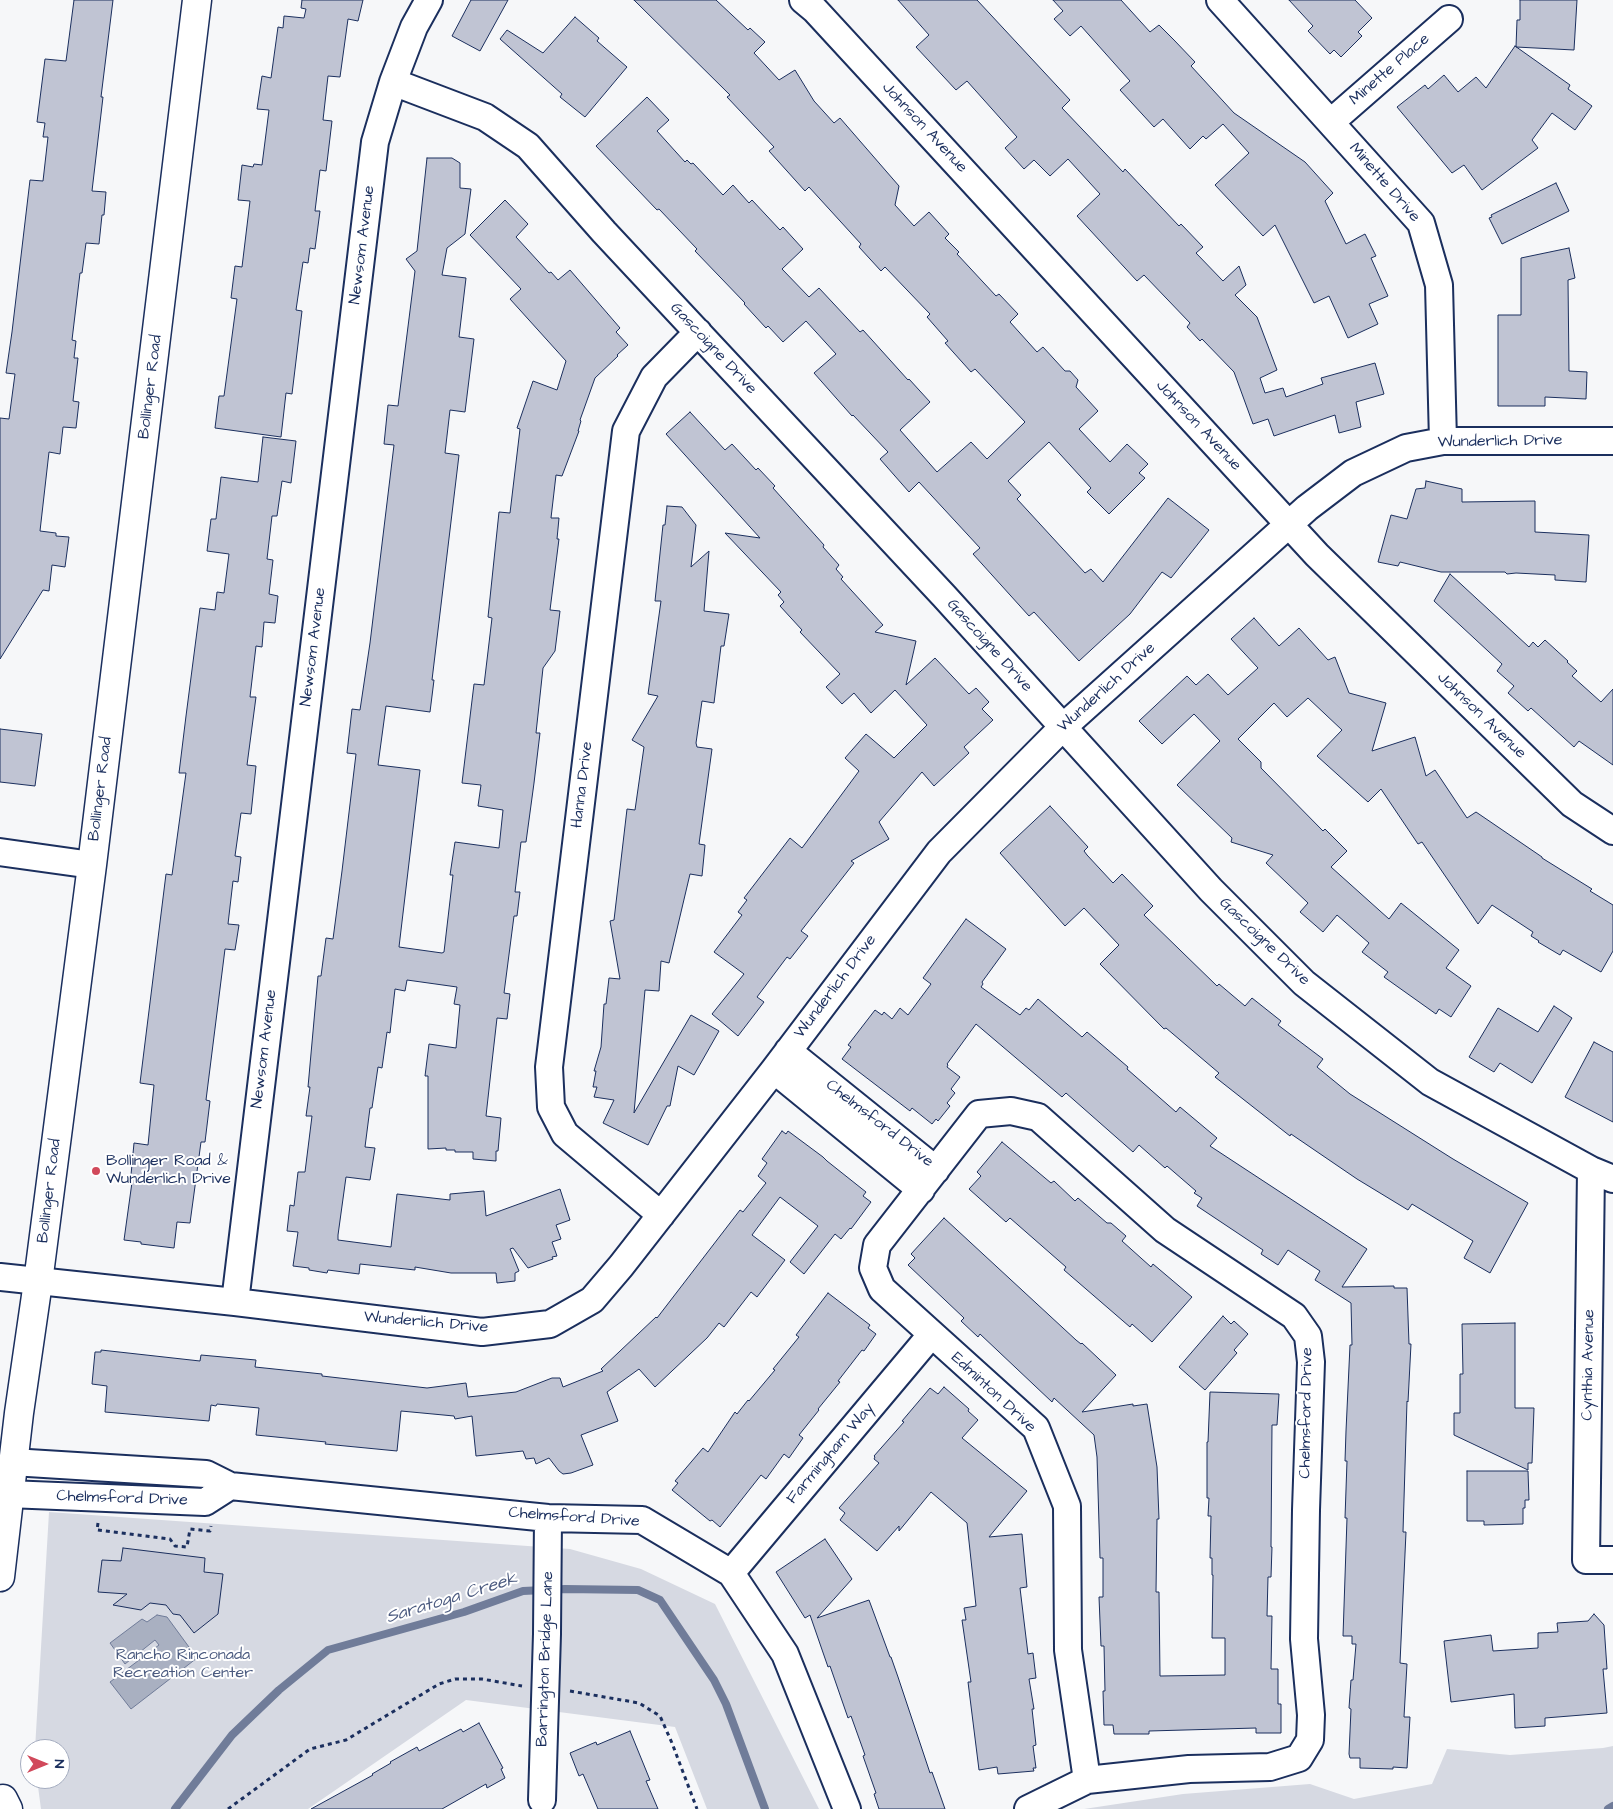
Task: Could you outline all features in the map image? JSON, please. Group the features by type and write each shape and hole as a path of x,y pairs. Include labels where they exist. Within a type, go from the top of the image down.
{"main road":[{"name":"Bollinger Road","path":"0,1578 12,1462 38,1282 92,865 197,0"}],"street":[{"name":"Newsom Avenue","path":"234,1302 375,142 393,82 414,27 429,0"},
{"name":"Johnson Avenue","path":"803,0 815,10 1317,556 1572,804 1613,831"},
{"name":"Minette Drive","path":"1220,0 1421,223 1440,285 1443,441"},
{"name":"Minette Place","path":"1331,122 1449,19"},
{"name":"Gascoigne Drive","path":"393,82 484,117 528,146 604,232 944,596 1211,890 1304,983 1430,1082 1602,1175"},
{"name":"Hanna Drive","path":"661,1215 565,1134 551,1107 549,1067 626,430 654,377 698,332"},
{"name":"Wunderlich Drive","path":"0,1278 234,1302 482,1332 550,1324 592,1300 621,1266 939,852 1062,728 1288,525 1353,473 1406,448 1443,441 1613,441"},
{"path":"0,852 92,865"},
{"name":"Chelmsford Drive","path":"781,1060 928,1180 979,1114 1011,1111 1038,1117 1165,1230 1294,1316 1308,1336 1311,1362 1304,1639 1311,1715 1310,1740 1299,1758 1270,1767 1189,1770 1087,1780 1028,1809"},
{"name":"Cynthia Avenue","path":"1602,1175 1586,1560 1613,1560"},
{"name":"Edminton Drive","path":"928,1180 877,1246 873,1268 882,1289 1036,1428 1067,1506 1068,1650 1087,1780"},
{"name":"Farmingham Way","path":"731,1573 931,1335"},
{"name":"Chelmsford Drive","path":"12,1462 206,1474 230,1486 548,1518 642,1520 731,1573 786,1654 847,1809"},
{"name":"Chelmsford Drive","path":"8,1494 205,1502 230,1486"},
{"name":"Barrington Bridge Lane","path":"538,1806 547,1634 548,1518"}],"path":[{"path":"98,1521 97,1530 170,1539 175,1546 187,1547 190,1529 210,1531 211,1523"},
{"path":"228,1809 310,1749 346,1740 438,1684 455,1679 482,1679 529,1688"},
{"path":"562,1690 639,1703 660,1716 697,1809"}],"green space":[{"name":"Rancho Rinconada Recreation Center","path":"49,1512 570,1549 641,1569 715,1604 819,1809 707,1809 675,1727 466,1700 308,1809 41,1809 38,1789 70,1789 70,1739 36,1739"},
{"path":"1613,1746 1613,1809 1084,1809 1183,1794 1310,1784 1354,1799 1432,1784 1447,1749 1510,1755"}],"water":[{"path":"157,1615 167,1617 197,1658 131,1709 110,1682 159,1645 155,1640 125,1664 110,1643 142,1619 147,1622"}],"building":[{"path":"74,0 113,0 92,191 106,192 104,215 102,215 99,244 86,243 82,273 80,273 72,340 76,341 74,358 78,358 73,401 79,402 76,428 63,427 60,454 49,452 40,531 56,533 56,536 69,537 65,567 52,565 49,591 43,590 0,659 0,418 9,419 15,374 6,373 30,180 43,181 48,137 43,137 45,123 37,122 45,59 66,61"},
{"path":"302,0 363,0 358,21 348,19 340,77 328,76 323,120 332,121 326,171 320,170 315,211 320,211 315,249 310,248 308,263 303,262 296,310 302,311 292,394 286,393 281,437 215,428 219,396 224,396 237,299 231,298 235,266 242,267 250,201 238,200 242,165 253,167 254,164 262,165 269,110 257,109 262,76 271,78 278,27 283,28 284,16 304,18 306,9 301,8"},
{"path":"471,0 508,0 480,51 452,36"},
{"path":"634,0 716,0 748,30 750,28 765,42 754,53 779,80 795,70 814,101 834,123 840,118 899,186 895,205 914,226 929,212 949,234 945,238 959,252 957,254 996,296 999,294 1018,314 1010,322 1037,352 1043,347 1065,371 1070,371 1078,380 1076,387 1098,411 1079,429 1110,462 1127,444 1148,464 1139,473 1145,478 1109,514 1087,492 1091,488 1049,442 1008,481 1021,495 1017,499 1085,573 1091,569 1103,582 1168,498 1209,530 1171,578 1162,572 1130,614 1079,661 1034,612 1029,616 973,554 980,548 919,482 909,492 880,459 888,452 852,416 814,373 836,354 806,321 783,342 768,326 766,328 745,303 695,251 697,249 596,146 647,97 669,120 657,131 685,162 687,160 691,164 693,163 723,195 733,185 749,203 752,200 780,230 783,227 803,249 782,269 809,297 819,288 860,332 863,330 930,402 900,430 937,472 971,442 987,459 1025,422 975,369 971,372 945,343 948,341 927,317 930,314 885,267 881,271 859,247 861,244 809,187 805,191 769,151 774,147 727,97 730,95"},
{"path":"898,0 977,0 1070,100 1062,108 1123,172 1125,169 1179,226 1181,224 1203,247 1196,253 1223,281 1239,266 1246,285 1235,295 1257,317 1277,370 1260,378 1265,393 1283,388 1286,397 1323,384 1321,378 1375,363 1384,394 1356,402 1361,427 1339,433 1335,415 1274,436 1268,419 1253,424 1234,372 1202,339 1200,341 1187,327 1190,323 1144,275 1137,281 1077,216 1100,194 1068,159 1050,176 1034,160 1024,169 1005,148 1017,137 967,81 956,90 916,47 929,35"},
{"path":"1053,0 1121,0 1150,32 1159,25 1195,62 1191,66 1234,113 1305,162 1333,193 1325,201 1346,244 1365,234 1376,256 1371,258 1388,296 1369,304 1378,324 1348,338 1329,296 1314,303 1275,225 1263,236 1215,185 1249,153 1223,124 1206,139 1203,136 1190,149 1163,119 1154,127 1120,90 1130,81 1081,26 1070,36 1054,19 1063,11"},
{"path":"1289,0 1355,0 1372,18 1358,32 1362,36 1341,57 1334,50 1330,54 1308,31 1313,26"},
{"path":"1520,0 1577,0 1574,50 1516,47 1517,20 1520,20"},
{"path":"575,17 599,38 597,41 627,67 585,117 560,97 562,94 500,39 507,30 543,53"},
{"path":"1515,46 1570,85 1568,89 1592,106 1575,130 1552,113 1532,140 1538,148 1482,190 1464,165 1452,173 1397,107 1425,85 1428,89 1444,75 1458,92 1476,77 1486,88"},
{"path":"427,158 452,158 460,163 460,188 471,189 465,234 447,248 442,275 466,278 459,337 474,339 465,412 450,410 445,453 459,455 432,680 434,680 430,712 386,706 378,765 420,770 399,947 444,952 453,875 450,875 455,842 499,848 503,810 478,806 481,785 462,783 474,684 484,685 492,618 488,617 499,512 510,513 520,429 517,428 533,381 557,390 566,361 510,299 521,289 470,235 505,200 528,224 516,237 549,273 551,272 558,280 570,270 620,328 616,332 628,345 595,378 580,420 579,431 562,476 556,475 551,518 559,518 557,539 559,539 550,610 560,611 555,651 543,668 536,733 540,733 534,783 526,842 521,842 515,892 520,892 517,916 514,916 504,993 510,994 507,1019 497,1018 486,1116 501,1118 496,1161 473,1159 473,1152 455,1152 455,1150 446,1150 446,1148 428,1149 428,1076 425,1076 429,1044 456,1048 460,1005 454,1004 457,987 407,980 405,991 395,989 390,1033 387,1032 382,1068 378,1067 372,1108 370,1108 365,1147 375,1148 370,1180 346,1177 338,1240 391,1247 397,1194 450,1200 450,1194 484,1191 486,1216 560,1189 570,1220 556,1225 561,1239 552,1242 557,1256 528,1268 513,1248 510,1249 519,1271 515,1273 515,1281 497,1283 496,1273 451,1273 415,1267 415,1270 360,1264 359,1274 328,1270 327,1273 309,1270 309,1268 293,1266 298,1232 287,1231 290,1205 294,1206 298,1172 305,1172 312,1116 306,1116 310,1087 308,1087 318,976 321,976 326,938 333,939 356,754 347,753 352,709 360,710 394,445 384,444 388,405 398,406 415,271 406,259 417,251"},
{"path":"1556,183 1569,211 1502,244 1489,218 1492,217 1491,215"},
{"path":"1569,248 1575,278 1568,280 1569,371 1587,372 1586,399 1545,397 1545,406 1498,406 1498,315 1521,315 1521,258"},
{"path":"690,412 725,450 732,444 756,470 758,468 775,486 773,488 824,545 823,547 839,565 836,569 843,577 841,579 883,625 875,632 916,641 906,685 935,658 969,694 976,688 989,702 982,709 993,720 964,747 969,753 934,786 922,772 879,822 889,839 851,861 854,863 801,931 808,936 790,959 787,957 757,997 764,1002 738,1036 712,1014 744,974 714,952 742,915 738,912 747,900 744,898 790,838 802,848 859,771 845,758 866,734 894,758 927,725 895,690 871,713 854,693 842,704 826,687 840,674 800,632 802,630 780,606 784,602 778,595 781,592 725,533 760,538 666,434"},
{"path":"263,437 296,441 291,483 282,481 277,516 272,516 267,559 273,560 269,594 278,596 275,623 264,622 262,647 256,646 250,697 256,697 247,765 256,766 251,814 241,813 235,856 241,857 238,882 233,881 228,924 239,925 235,950 225,949 206,1100 210,1101 205,1142 201,1142 190,1223 177,1222 174,1248 141,1244 141,1242 124,1240 133,1175 131,1175 134,1143 148,1145 154,1085 140,1083 166,874 172,875 186,773 179,773 186,716 200,608 215,610 217,592 224,593 229,554 207,551 211,519 216,519 221,477 258,482"},
{"path":"1426,481 1462,489 1462,502 1535,501 1535,532 1589,535 1586,582 1555,580 1555,575 1507,574 1505,572 1441,572 1400,562 1398,566 1378,562 1391,515 1407,519 1416,489 1425,488"},
{"path":"667,506 682,507 696,525 691,567 709,551 704,611 729,614 724,646 721,646 714,703 702,701 696,743 697,747 712,749 699,844 705,845 702,876 690,874 669,963 661,961 659,991 645,990 634,1113 691,1015 719,1031 694,1075 678,1066 670,1106 667,1106 648,1145 603,1123 614,1100 594,1097 597,1087 593,1087 596,1071 594,1071 601,1047 604,1004 606,1004 609,978 620,979 610,921 614,920 627,809 635,810 644,747 632,740 658,696 648,694 661,601 655,601 663,525 665,525"},
{"path":"1450,574 1529,647 1533,642 1538,647 1545,640 1577,671 1572,676 1601,702 1613,689 1613,765 1579,741 1574,747 1531,708 1528,711 1508,693 1514,686 1497,671 1502,664 1434,601"},
{"path":"1254,618 1279,646 1299,628 1328,660 1335,657 1349,693 1386,703 1372,751 1415,737 1426,776 1435,770 1467,818 1476,812 1613,905 1613,951 1601,972 1563,950 1560,955 1538,942 1531,936 1533,932 1492,905 1478,924 1422,842 1418,844 1381,789 1368,802 1317,756 1342,730 1308,698 1287,717 1274,703 1238,739 1261,762 1261,768 1323,831 1325,829 1347,851 1331,867 1389,919 1401,903 1459,950 1446,968 1471,986 1451,1017 1439,1009 1436,1014 1384,977 1388,972 1362,952 1369,943 1337,915 1323,932 1300,912 1308,903 1266,863 1273,855 1231,842 1232,838 1177,785 1220,741 1194,714 1162,744 1139,721 1187,676 1196,685 1208,674 1228,695 1258,668 1231,639"},
{"path":"0,729 42,734 35,786 0,782"},
{"path":"1050,806 1088,847 1084,851 1113,883 1122,874 1153,906 1144,915 1217,986 1219,984 1245,1006 1252,998 1281,1021 1278,1025 1323,1059 1317,1067 1350,1094 1453,1159 1528,1203 1490,1273 1464,1258 1473,1241 1412,1204 1408,1210 1357,1179 1291,1134 1290,1136 1215,1077 1219,1073 1166,1028 1164,1029 1100,964 1119,945 1084,908 1065,926 1000,853"},
{"path":"966,919 1006,949 982,982 981,987 1020,1015 1026,1008 1029,1010 1038,999 1082,1037 1087,1032 1176,1112 1180,1107 1217,1138 1210,1146 1367,1249 1342,1287 1394,1286 1394,1288 1407,1288 1409,1344 1411,1344 1407,1401 1403,1532 1406,1532 1400,1663 1407,1664 1404,1717 1410,1717 1407,1768 1360,1768 1360,1758 1350,1758 1349,1754 1351,1709 1349,1708 1356,1644 1352,1644 1352,1636 1343,1636 1347,1518 1345,1518 1347,1461 1345,1461 1350,1345 1352,1345 1351,1303 1315,1280 1320,1271 1288,1250 1278,1265 1261,1254 1263,1250 1197,1206 1202,1198 1194,1193 1196,1191 1167,1166 1165,1168 1139,1145 1133,1152 1066,1093 1062,1097 976,1024 947,1064 947,1067 960,1077 951,1089 955,1093 947,1103 950,1106 938,1121 936,1119 932,1124 912,1108 910,1111 842,1059 851,1047 848,1045 875,1010 882,1015 884,1012 892,1019 900,1008 908,1015 931,984 923,978"},
{"path":"1554,1006 1572,1018 1532,1083 1500,1063 1494,1072 1469,1057 1498,1008 1538,1032"},
{"path":"1594,1042 1613,1052 1613,1122 1565,1097"},
{"path":"782,1131 786,1134 788,1131 823,1157 866,1192 863,1196 871,1202 841,1239 835,1234 804,1274 790,1262 818,1226 780,1197 752,1235 785,1260 757,1297 751,1292 724,1327 719,1323 707,1338 655,1387 639,1369 607,1392 618,1421 581,1435 593,1465 563,1474 549,1458 536,1464 534,1458 526,1459 523,1451 476,1456 472,1416 455,1419 454,1416 401,1411 397,1451 256,1435 259,1408 211,1405 209,1421 105,1412 107,1386 92,1384 95,1352 101,1352 101,1350 200,1361 201,1355 256,1360 255,1367 427,1388 466,1383 468,1397 516,1392 552,1378 560,1378 563,1387 603,1371 601,1369 657,1318 740,1210 743,1212 766,1183 758,1176 767,1163 762,1159"},
{"path":"1002,1142 1051,1183 1054,1181 1075,1201 1078,1198 1107,1223 1111,1223 1126,1236 1122,1241 1151,1267 1153,1264 1192,1297 1152,1342 1132,1324 1130,1327 1064,1270 1066,1267 1010,1218 1006,1222 969,1189 981,1176 977,1172"},
{"path":"944,1218 1116,1375 1082,1412 1133,1404 1133,1406 1147,1404 1157,1467 1159,1519 1157,1519 1156,1592 1159,1592 1160,1676 1225,1675 1225,1638 1212,1638 1213,1575 1212,1558 1210,1558 1211,1516 1208,1516 1209,1498 1207,1498 1207,1442 1210,1392 1279,1394 1277,1425 1272,1425 1272,1547 1271,1577 1268,1577 1267,1616 1272,1616 1271,1669 1278,1669 1278,1704 1281,1704 1281,1733 1256,1733 1256,1728 1149,1731 1149,1734 1114,1734 1113,1725 1104,1725 1104,1646 1101,1646 1099,1597 1103,1597 1103,1558 1100,1558 1097,1457 1094,1435 1054,1398 1052,1402 980,1334 978,1337 961,1321 964,1318 908,1265 915,1258 911,1254"},
{"path":"828,1293 870,1325 868,1328 876,1334 838,1381 840,1382 799,1435 803,1438 789,1458 784,1454 766,1479 761,1475 720,1527 672,1490 678,1483 675,1481 703,1448 708,1452 735,1412 737,1414 775,1370 773,1369 799,1337 796,1335"},
{"path":"1223,1316 1231,1324 1234,1321 1248,1334 1234,1350 1237,1353 1205,1390 1179,1367"},
{"path":"1515,1323 1515,1408 1534,1408 1532,1463 1528,1463 1528,1470 1454,1435 1454,1413 1460,1413 1460,1374 1463,1374 1462,1324"},
{"path":"944,1387 969,1409 968,1411 978,1420 962,1438 1027,1491 989,1537 1022,1534 1027,1587 1020,1588 1028,1654 1033,1653 1036,1678 1029,1679 1034,1709 1032,1709 1036,1745 1033,1746 1036,1768 1033,1768 1034,1771 998,1774 997,1767 979,1770 968,1682 971,1682 962,1620 966,1620 964,1608 976,1606 967,1523 931,1492 899,1531 899,1526 877,1551 840,1520 845,1513 839,1508 879,1463 874,1459 874,1456 904,1422 902,1421 930,1388 938,1394"},
{"path":"1467,1471 1528,1471 1529,1500 1525,1500 1525,1508 1523,1508 1523,1524 1484,1525 1484,1521 1467,1521"},
{"path":"825,1539 852,1579 817,1618 869,1600 891,1657 930,1773 932,1772 945,1809 879,1809 874,1794 876,1793 863,1756 865,1755 851,1716 848,1718 810,1615 805,1618 776,1572"},
{"path":"123,1548 205,1558 204,1572 223,1574 218,1614 194,1633 180,1615 173,1614 166,1605 150,1603 141,1610 113,1605 127,1594 98,1592 102,1560 121,1561"},
{"path":"1594,1614 1604,1625 1607,1669 1603,1669 1607,1713 1545,1718 1545,1726 1515,1728 1514,1694 1451,1702 1444,1641 1491,1635 1493,1651 1538,1648 1538,1633 1558,1632 1557,1623 1588,1621"},
{"path":"479,1723 503,1768 501,1769 505,1778 487,1788 486,1784 442,1809 311,1809 373,1775 390,1762 417,1747 419,1751 461,1729 463,1732"},
{"path":"630,1731 650,1780 646,1781 658,1809 598,1809 583,1774 579,1776 570,1753 596,1742 597,1745"}],"waterway":[{"name":"Saratoga Creek","path":"175,1809 232,1735 279,1690 328,1650 464,1612 523,1591 565,1589 638,1590 660,1600 714,1680 726,1704 765,1809"},
{"name":"Saratoga Creek","path":"1608,1809 1613,1806"}],"place":[{"name":"Bollinger Road & Wunderlich Drive","path":"96,1171"}]}
